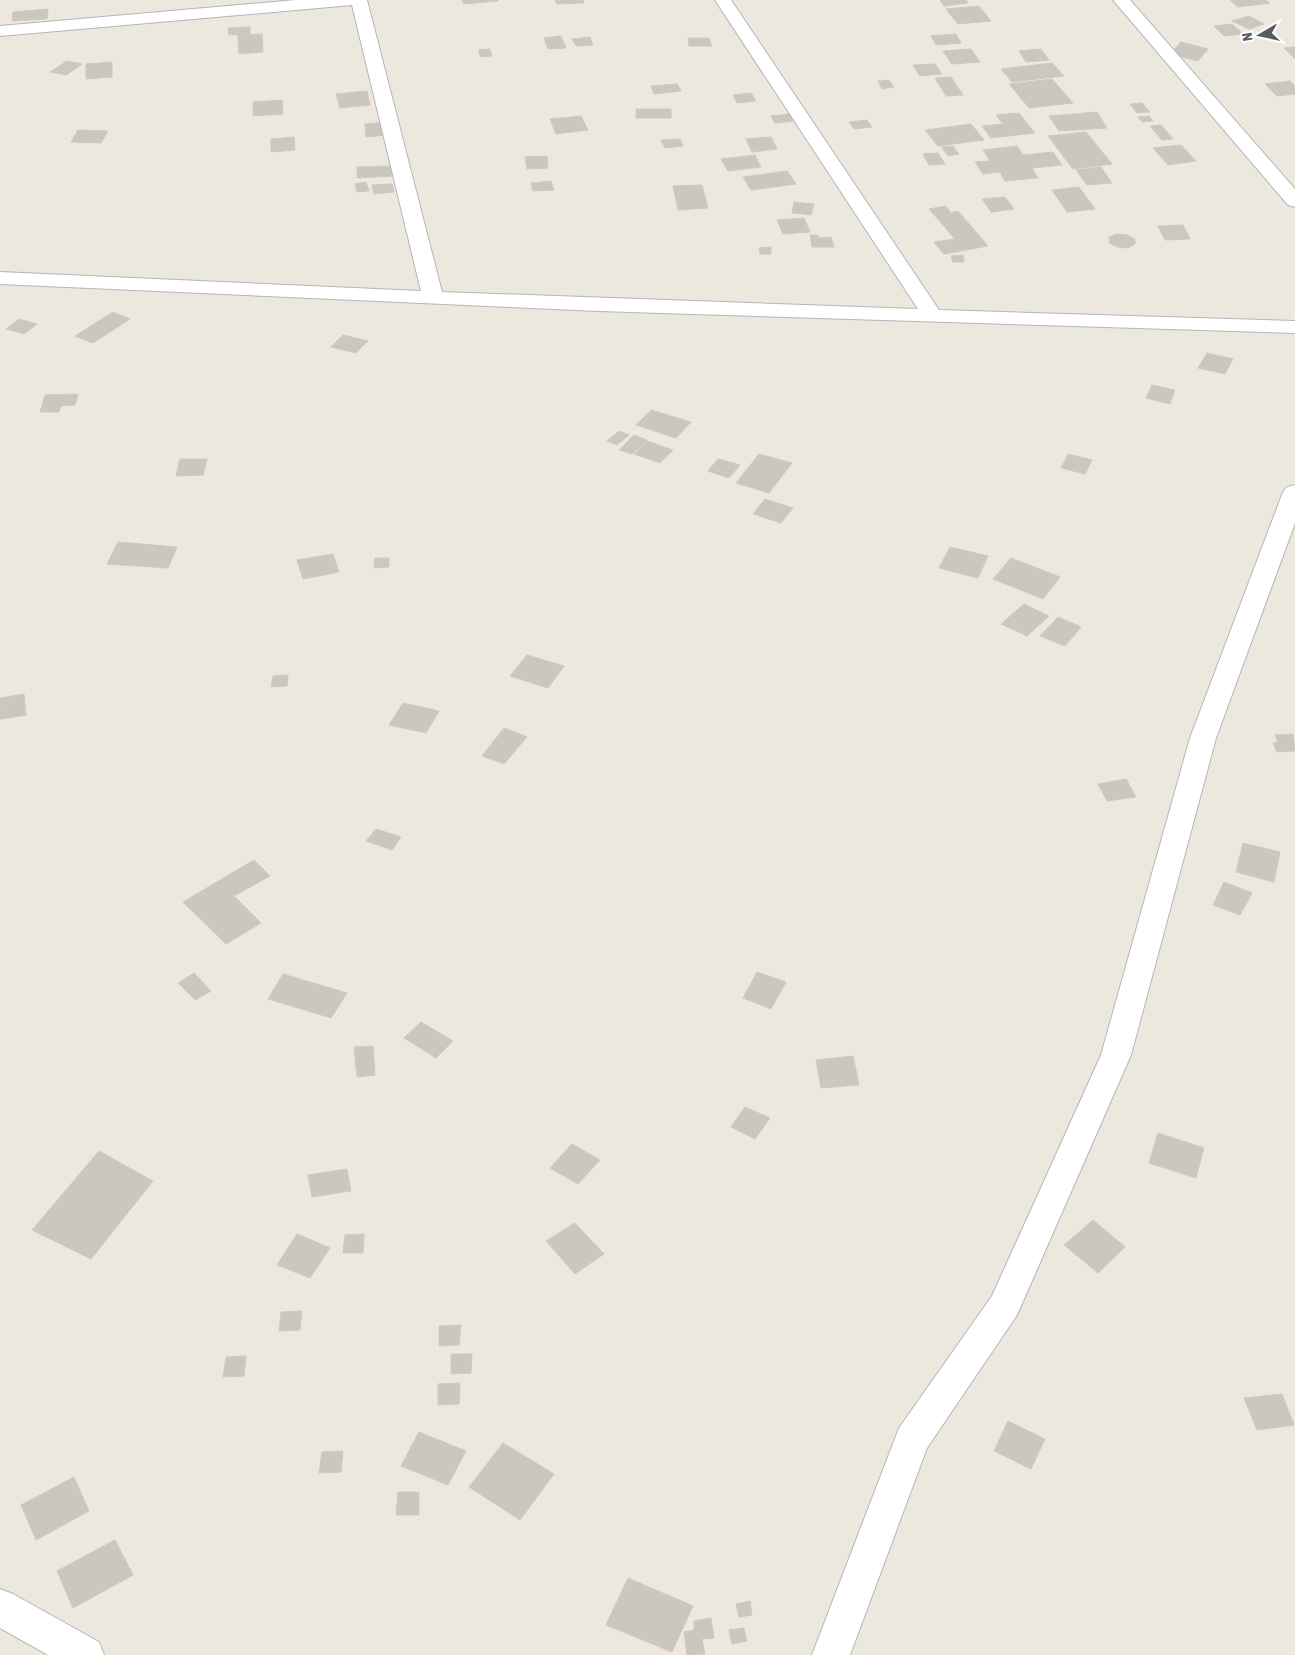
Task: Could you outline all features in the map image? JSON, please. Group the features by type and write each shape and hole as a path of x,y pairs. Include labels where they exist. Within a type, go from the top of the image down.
{"street":[{"path":"0,32 353,0"},
{"path":"359,0 433,297"},
{"path":"723,0 933,316"},
{"path":"1120,0 1295,201"},
{"path":"5,283 1295,327"},
{"path":"831,1655 912,1440 1005,1305 1116,1055 1203,738 1294,494"},
{"path":"0,1607 85,1655"}],"building":[{"path":"462,0 498,0 498,1 464,4"},
{"path":"555,0 583,0 584,3 557,4"},
{"path":"940,0 966,0 968,3 944,6"},
{"path":"1230,0 1266,0 1270,3 1238,7"},
{"path":"979,6 991,21 958,24 946,9"},
{"path":"48,9 47,19 12,21 13,12"},
{"path":"1249,16 1264,24 1249,29 1232,21"},
{"path":"1232,24 1243,34 1224,36 1214,26"},
{"path":"250,27 250,34 229,35 228,28"},
{"path":"262,34 263,52 239,54 238,35"},
{"path":"956,34 961,43 936,45 931,36"},
{"path":"561,36 566,48 548,49 544,38"},
{"path":"590,37 593,45 576,46 572,39"},
{"path":"688,38 709,38 712,46 689,46"},
{"path":"1181,42 1208,49 1198,61 1170,54"},
{"path":"1295,47 1295,59 1284,48"},
{"path":"490,49 492,56 480,57 479,50"},
{"path":"971,49 980,62 952,64 943,51"},
{"path":"1041,49 1049,60 1026,62 1019,51"},
{"path":"67,61 82,64 66,75 50,72"},
{"path":"112,62 112,77 86,79 86,64"},
{"path":"1052,63 1064,76 1012,82 1001,69"},
{"path":"935,64 942,74 920,76 913,65"},
{"path":"951,77 963,95 946,96 935,78"},
{"path":"1052,79 1073,103 1029,108 1009,84"},
{"path":"889,80 894,87 882,89 878,81"},
{"path":"1290,81 1295,86 1295,94 1277,96 1265,84"},
{"path":"677,84 681,91 654,94 651,86"},
{"path":"367,91 370,105 340,108 336,94"},
{"path":"751,93 756,101 737,103 733,95"},
{"path":"282,100 283,114 253,116 253,102"},
{"path":"1142,103 1150,112 1137,113 1130,104"},
{"path":"636,109 671,109 671,118 636,118"},
{"path":"1097,112 1107,128 1059,131 1049,116"},
{"path":"1019,113 1035,133 991,138 982,126 1003,124 996,115"},
{"path":"789,114 793,121 775,123 771,116"},
{"path":"581,116 588,130 556,134 550,119"},
{"path":"1149,116 1153,121 1142,122 1138,117"},
{"path":"867,120 872,127 854,129 849,122"},
{"path":"386,122 387,135 366,137 365,124"},
{"path":"971,124 984,140 938,146 925,130"},
{"path":"1161,125 1173,139 1162,140 1150,126"},
{"path":"78,130 108,131 101,143 71,142"},
{"path":"1086,132 1112,164 1073,169 1048,136"},
{"path":"294,137 295,150 271,152 271,139"},
{"path":"771,137 777,149 752,152 746,139"},
{"path":"680,139 683,146 665,148 661,140"},
{"path":"1181,145 1196,161 1168,165 1153,148"},
{"path":"953,146 959,154 948,156 942,147"},
{"path":"1017,146 1023,155 1053,152 1062,165 1032,168 1038,178 1005,181 1000,172 983,174 975,162 990,161 983,150"},
{"path":"938,153 945,164 929,165 923,154"},
{"path":"755,155 761,167 728,171 721,159"},
{"path":"547,156 548,168 527,169 525,157"},
{"path":"394,166 394,176 357,178 357,167"},
{"path":"1101,167 1112,183 1087,185 1076,170"},
{"path":"787,171 796,184 751,190 743,177"},
{"path":"551,181 554,190 533,191 531,183"},
{"path":"366,182 369,191 357,192 355,184"},
{"path":"392,184 394,192 374,194 372,185"},
{"path":"702,185 708,208 678,210 673,186"},
{"path":"1079,187 1095,209 1067,212 1052,190"},
{"path":"1005,197 1014,209 991,212 982,199"},
{"path":"794,202 814,204 811,215 792,213"},
{"path":"946,206 951,213 958,211 988,246 944,254 934,242 955,239 929,209"},
{"path":"804,218 810,232 783,234 777,220"},
{"path":"1183,225 1190,239 1165,240 1158,226"},
{"path":"1117,234 1127,235 1135,239 1135,244 1128,248 1117,247 1109,243 1109,237"},
{"path":"810,235 818,235 819,238 831,237 834,247 812,247"},
{"path":"771,247 771,254 760,254 759,248"},
{"path":"963,255 964,262 953,262 951,256"},
{"path":"113,312 130,319 93,343 75,336"},
{"path":"19,319 37,324 24,334 6,329"},
{"path":"343,335 368,341 356,353 331,347"},
{"path":"1207,353 1233,359 1225,374 1198,368"},
{"path":"1152,385 1175,390 1170,404 1146,398"},
{"path":"78,394 75,405 61,406 59,412 40,412 45,395"},
{"path":"651,410 691,422 676,438 636,425"},
{"path":"619,431 629,435 617,445 607,441"},
{"path":"634,435 647,440 632,454 619,450"},
{"path":"647,441 673,450 660,463 634,454"},
{"path":"759,454 792,463 769,493 736,483"},
{"path":"1068,454 1092,460 1085,474 1061,468"},
{"path":"180,459 207,459 203,475 176,476"},
{"path":"718,459 740,465 729,478 708,471"},
{"path":"765,499 793,508 781,523 753,514"},
{"path":"118,542 177,547 168,568 107,564"},
{"path":"950,547 988,556 978,578 939,568"},
{"path":"333,554 339,572 303,579 297,560"},
{"path":"375,558 389,558 389,567 374,568"},
{"path":"1011,558 1060,577 1043,599 993,579"},
{"path":"1024,604 1049,616 1027,636 1001,624"},
{"path":"1058,617 1081,627 1065,646 1040,636"},
{"path":"527,655 564,666 548,688 510,676"},
{"path":"288,675 287,686 271,687 273,676"},
{"path":"24,694 26,715 0,719 0,698"},
{"path":"403,703 439,711 426,733 389,725"},
{"path":"504,728 527,737 504,764 482,756"},
{"path":"1293,734 1295,751 1277,752 1273,743 1278,742 1275,735"},
{"path":"1126,779 1136,797 1107,801 1098,784"},
{"path":"376,829 401,837 392,850 366,841"},
{"path":"1243,843 1280,852 1274,882 1236,872"},
{"path":"254,860 270,876 234,896 261,923 226,944 183,902"},
{"path":"1224,882 1252,893 1240,915 1213,905"},
{"path":"757,972 786,982 771,1009 743,998"},
{"path":"194,973 211,991 195,1000 178,983"},
{"path":"283,974 347,993 331,1018 268,999"},
{"path":"421,1022 453,1041 436,1058 404,1038"},
{"path":"373,1046 375,1075 357,1077 354,1047"},
{"path":"853,1056 859,1085 821,1088 816,1060"},
{"path":"745,1107 770,1118 755,1139 731,1127"},
{"path":"1158,1133 1204,1148 1196,1178 1149,1163"},
{"path":"572,1144 600,1160 578,1184 550,1168"},
{"path":"99,1151 153,1181 91,1259 32,1230"},
{"path":"347,1169 351,1191 312,1197 308,1175"},
{"path":"1093,1220 1125,1247 1098,1273 1064,1245"},
{"path":"575,1223 604,1254 575,1274 546,1241"},
{"path":"297,1234 330,1248 310,1278 277,1265"},
{"path":"364,1234 363,1253 343,1253 345,1235"},
{"path":"302,1311 300,1330 279,1331 281,1312"},
{"path":"461,1325 459,1345 439,1346 439,1326"},
{"path":"451,1354 472,1354 471,1373 451,1374"},
{"path":"246,1356 244,1376 223,1377 226,1357"},
{"path":"460,1383 459,1404 438,1405 438,1384"},
{"path":"1282,1394 1294,1425 1257,1430 1244,1398"},
{"path":"1008,1421 1045,1439 1031,1469 994,1451"},
{"path":"419,1432 466,1451 448,1485 401,1466"},
{"path":"503,1443 554,1474 520,1520 469,1487"},
{"path":"343,1451 341,1472 319,1473 322,1452"},
{"path":"74,1477 89,1511 36,1540 21,1505"},
{"path":"398,1492 419,1492 419,1515 396,1515"},
{"path":"115,1540 133,1575 73,1608 57,1571"},
{"path":"628,1578 693,1606 672,1652 606,1625"},
{"path":"750,1601 752,1615 739,1617 736,1604"},
{"path":"711,1618 714,1638 702,1639 705,1654 687,1655 684,1632 694,1630 694,1621"},
{"path":"744,1628 747,1641 732,1644 729,1630"}]}
